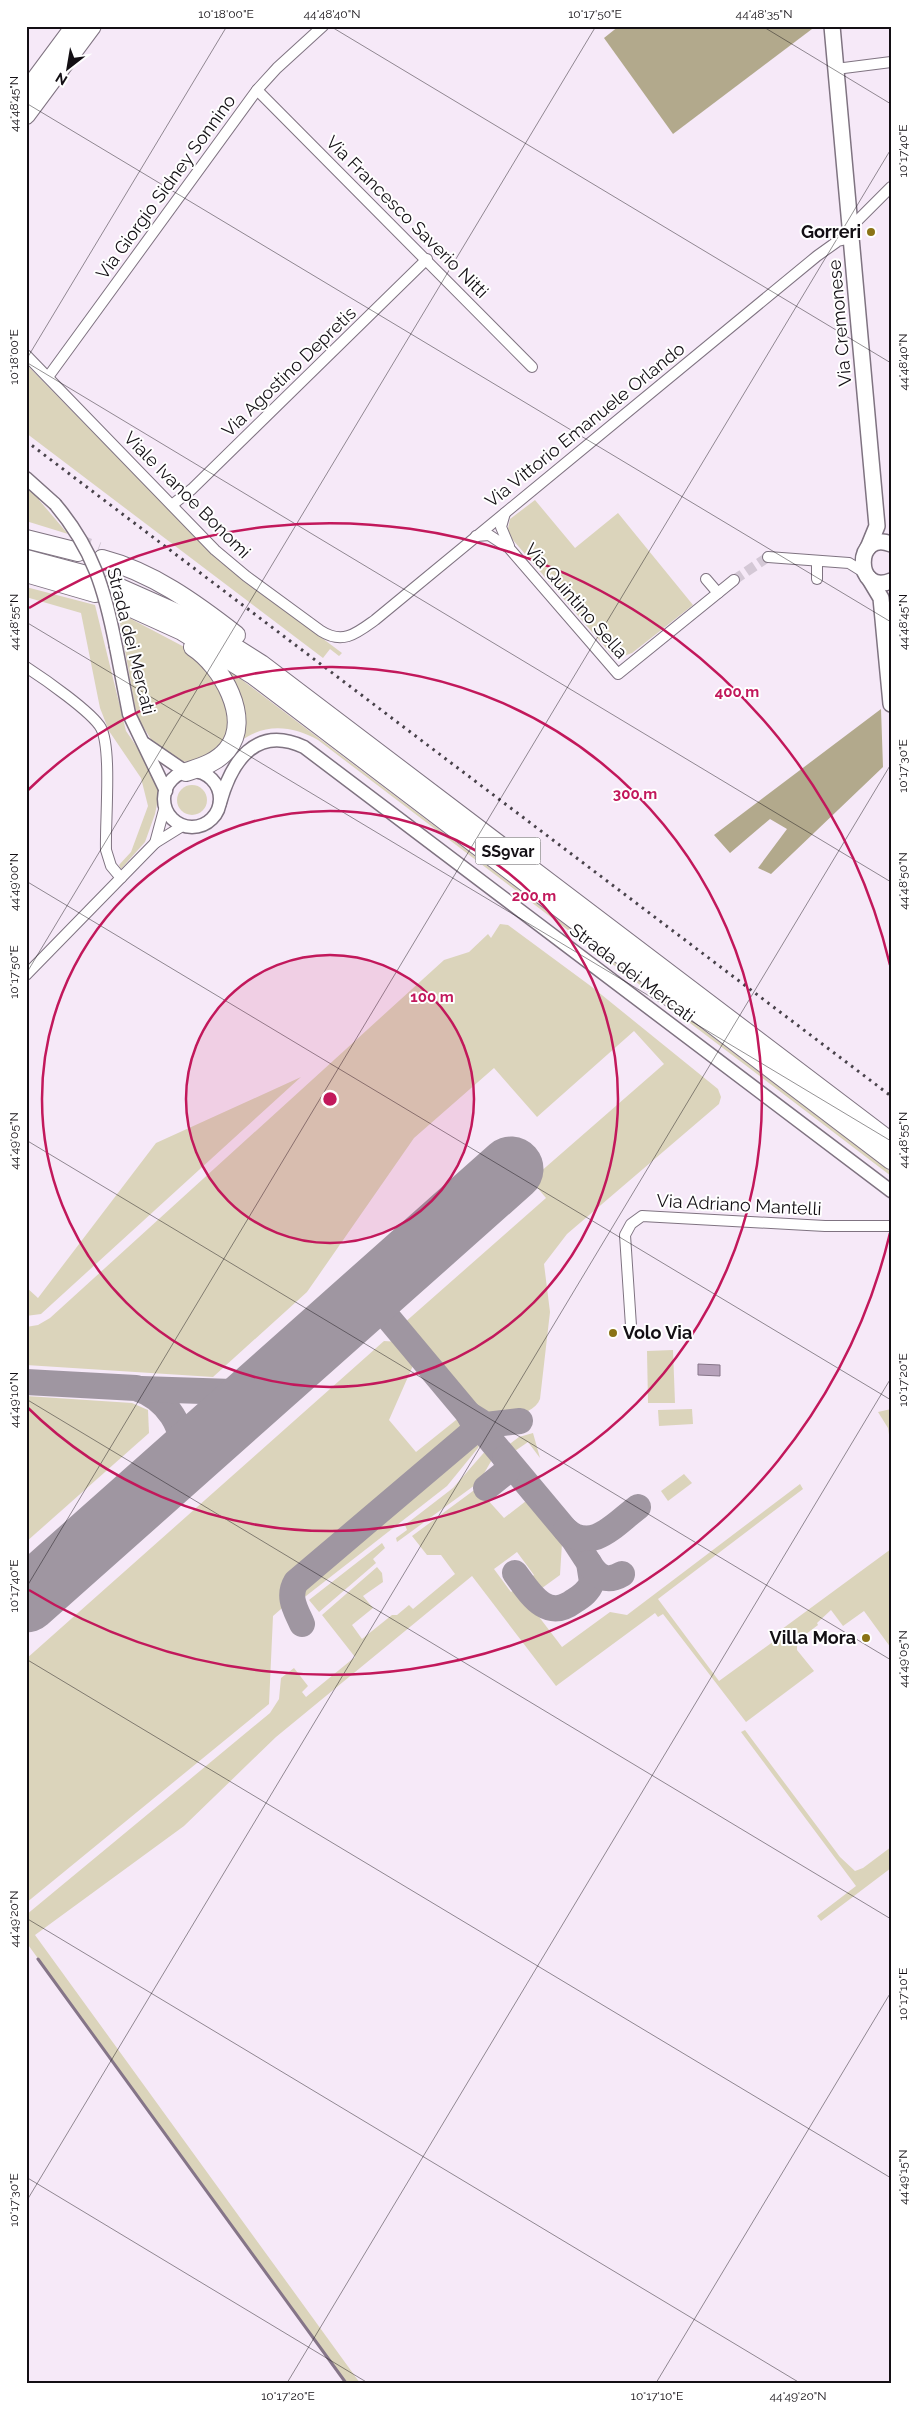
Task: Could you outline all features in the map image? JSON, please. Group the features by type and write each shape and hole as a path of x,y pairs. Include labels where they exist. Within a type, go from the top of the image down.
{"highway":[{"path":"26,92 75,26"},
{"path":"26,115 92,26"},
{"path":"26,526 75,546 26,539"},
{"path":"100,555 170,588 209,614 284,672 333,718"},
{"path":"26,559 90,576"},
{"path":"26,573 95,593"},
{"path":"114,592 201,652 219,671 228,687 236,717 231,745 215,760 191,771"},
{"name":"SS9var","path":"114,592 162,605 217,634 261,664 891,1142"},
{"name":"SS9var","path":"114,592 253,675 891,1160"}],"main road":[{"name":"Via Cremonese","path":"832,26 877,526"},
{"path":"891,544 877,526 866,550 862,566 881,598 891,704"},
{"path":"866,550 881,542 891,544"},
{"path":"867,575 881,583 891,581"},
{"path":"883,613 891,590"}],"street":[{"name":"Via Giorgio Sidney Sonnino","path":"48,377 257,90 274,71 323,26"},
{"path":"836,69 891,62"},
{"name":"Via Francesco Saverio Nitti","path":"257,90 427,259 532,367"},
{"path":"850,233 891,187"},
{"name":"Via Vittorio Emanuele Orlando","path":"340,638 351,636 364,628 817,256 850,233"},
{"name":"Via Agostino Depretis","path":"172,506 192,489 427,259"},
{"name":"Viale Ivanoe Bonomi","path":"26,354 218,553 321,631 332,637 340,638"},
{"name":"Strada dei Mercati","path":"26,478 55,504 77,532 93,561 105,593 129,714 166,791"},
{"name":"Via Quintino Sella","path":"509,509 503,517 501,527 510,549"},
{"name":"Via Quintino Sella","path":"474,538 481,534 489,535 510,549 618,674 718,593"},
{"path":"849,562 866,550"},
{"path":"768,558 849,562 867,575"},
{"path":"817,561 817,579"},
{"path":"706,579 718,593 734,580"},
{"path":"26,667 88,715 101,728 106,749 106,850 111,866 121,878"},
{"name":"Strada dei Mercati","path":"165,806 166,791 173,778 191,771 205,771 218,766 246,744 264,736 283,734 309,742 891,1184"},
{"name":"Strada dei Mercati","path":"184,825 203,825 217,812 232,769 238,759 251,748 274,741 287,741 304,747 891,1191"},
{"name":"Strada dei Mercati","path":"145,744 191,771 211,779 220,794 220,803"},
{"path":"155,843 165,806"},
{"path":"165,806 176,821 184,825"},
{"path":"26,975 155,843 184,825"},
{"name":"Via Adriano Mantelli","path":"631,1326 626,1235 631,1224 642,1216 825,1226 891,1226"}],"shaded area":[{"path":"619,26 816,26 673,134 604,38"},
{"path":"26,364 218,560 342,653 339,656 330,649 323,658 26,433"},
{"path":"26,487 40,498 39,500 68,534 26,521"},
{"path":"535,500 575,548 618,513 693,605 632,653 621,657 611,654 507,533 510,519"},
{"path":"26,587 95,605 126,731 152,769 159,794 155,814 145,842 121,869 119,865 131,852 148,806 141,778 109,731 100,708 81,613 26,597"},
{"path":"118,612 190,650 219,681 230,724 220,752 188,762 180,761 152,741 139,720 135,706"},
{"path":"229,670 891,1172 891,1176 318,740 298,731 277,728 257,732 238,743 227,672"},
{"path":"881,709 883,767 771,874 758,868 787,829 770,819 730,853 714,835"},
{"path":"192,785 198,786 206,794 206,806 198,814 192,815 186,814 178,806 177,800 178,794 186,786"},
{"path":"500,924 508,925 592,987 718,1089 721,1097 719,1104 567,1234 544,1264 550,1312 540,1399 536,1405 522,1414 504,1418 480,1415 403,1324 546,1198 531,1180 664,1064 634,1031 537,1117 494,1068 414,1138 307,1292 213,1377 26,1365 26,1327 38,1325 50,1318 444,960 469,952 488,934 491,938"},
{"path":"301,1077 41,1314 26,1316 26,1287 38,1298 156,1143"},
{"path":"384,1341 400,1342 415,1361 389,1420 416,1452 461,1416 469,1426 466,1434 293,1579 284,1591 288,1603 273,1616 269,1704 26,1903 26,1659"},
{"path":"673,1350 675,1403 648,1403 647,1351"},
{"path":"698,1364 720,1365 720,1376 698,1375"},
{"path":"26,1396 132,1403 148,1410 149,1433 26,1542"},
{"path":"692,1409 693,1424 659,1426 658,1410"},
{"path":"891,1409 891,1448 888,1428 878,1412"},
{"path":"533,1433 540,1458 528,1442 512,1453 507,1446 519,1437"},
{"path":"476,1434 480,1443 478,1448 447,1486 297,1603 296,1592 301,1582"},
{"path":"488,1448 494,1456 482,1477 474,1483 475,1485 397,1542 396,1538 407,1530 405,1525 453,1488"},
{"path":"684,1474 692,1483 668,1501 661,1491"},
{"path":"800,1484 803,1489 658,1599 719,1681 781,1636 778,1632 891,1549 891,1648 864,1611 843,1626 831,1610 817,1623 818,1625 797,1641 797,1650 814,1671 746,1722 663,1614 658,1617 655,1613 556,1686 472,1576 276,1737 184,1826 35,1935 360,2383 347,2383 26,1942 26,1915 270,1713 279,1699 281,1678 294,1668 308,1686 302,1692 306,1697 355,1657 322,1615 377,1567 382,1573 383,1582 363,1596 373,1608 352,1625 362,1639 392,1615 397,1615 409,1605 413,1609 455,1574 441,1555 427,1555 412,1536 477,1488 504,1518 526,1501 562,1543 560,1575 538,1591 529,1579 534,1575 517,1552 494,1569 511,1592 517,1588 562,1647 610,1612 627,1615"},
{"path":"382,1543 385,1548 373,1559 376,1563 319,1612 309,1600"},
{"path":"745,1730 840,1857 855,1871 863,1868 891,1847 891,1868 821,1921 817,1916 856,1886 741,1732"}],"waterway":[{"path":"38,1959 346,2383"}],"taxiway":[{"path":"347,1315 358,1309 370,1308 380,1312 390,1320 574,1540 589,1563 592,1582 587,1591 580,1597 564,1607 555,1608 547,1607 533,1596 515,1573"},
{"path":"141,1389 233,1392 261,1384 298,1358"},
{"path":"26,1382 136,1388 147,1392 165,1407 172,1416 178,1426 181,1437 178,1460 163,1479"},
{"path":"302,1624 292,1598 296,1582 474,1431 475,1426 469,1415"},
{"path":"470,1415 486,1425 520,1421"},
{"path":"486,1488 507,1471 508,1463 505,1458"},
{"path":"566,1530 576,1537 585,1539 604,1534 638,1507"},
{"path":"589,1563 595,1572 603,1577 612,1578 622,1574"}],"runway":[{"path":"26,1600 511,1169"}],"tunnel":[{"path":"72,541 98,551"},
{"path":"734,580 768,557"}],"railway":[{"path":"26,441 891,1096"}],"place":[{"name":"Gorreri","path":"871,232"},
{"name":"Volo Via","path":"613,1333"},
{"name":"Villa Mora","path":"866,1638"}]}
